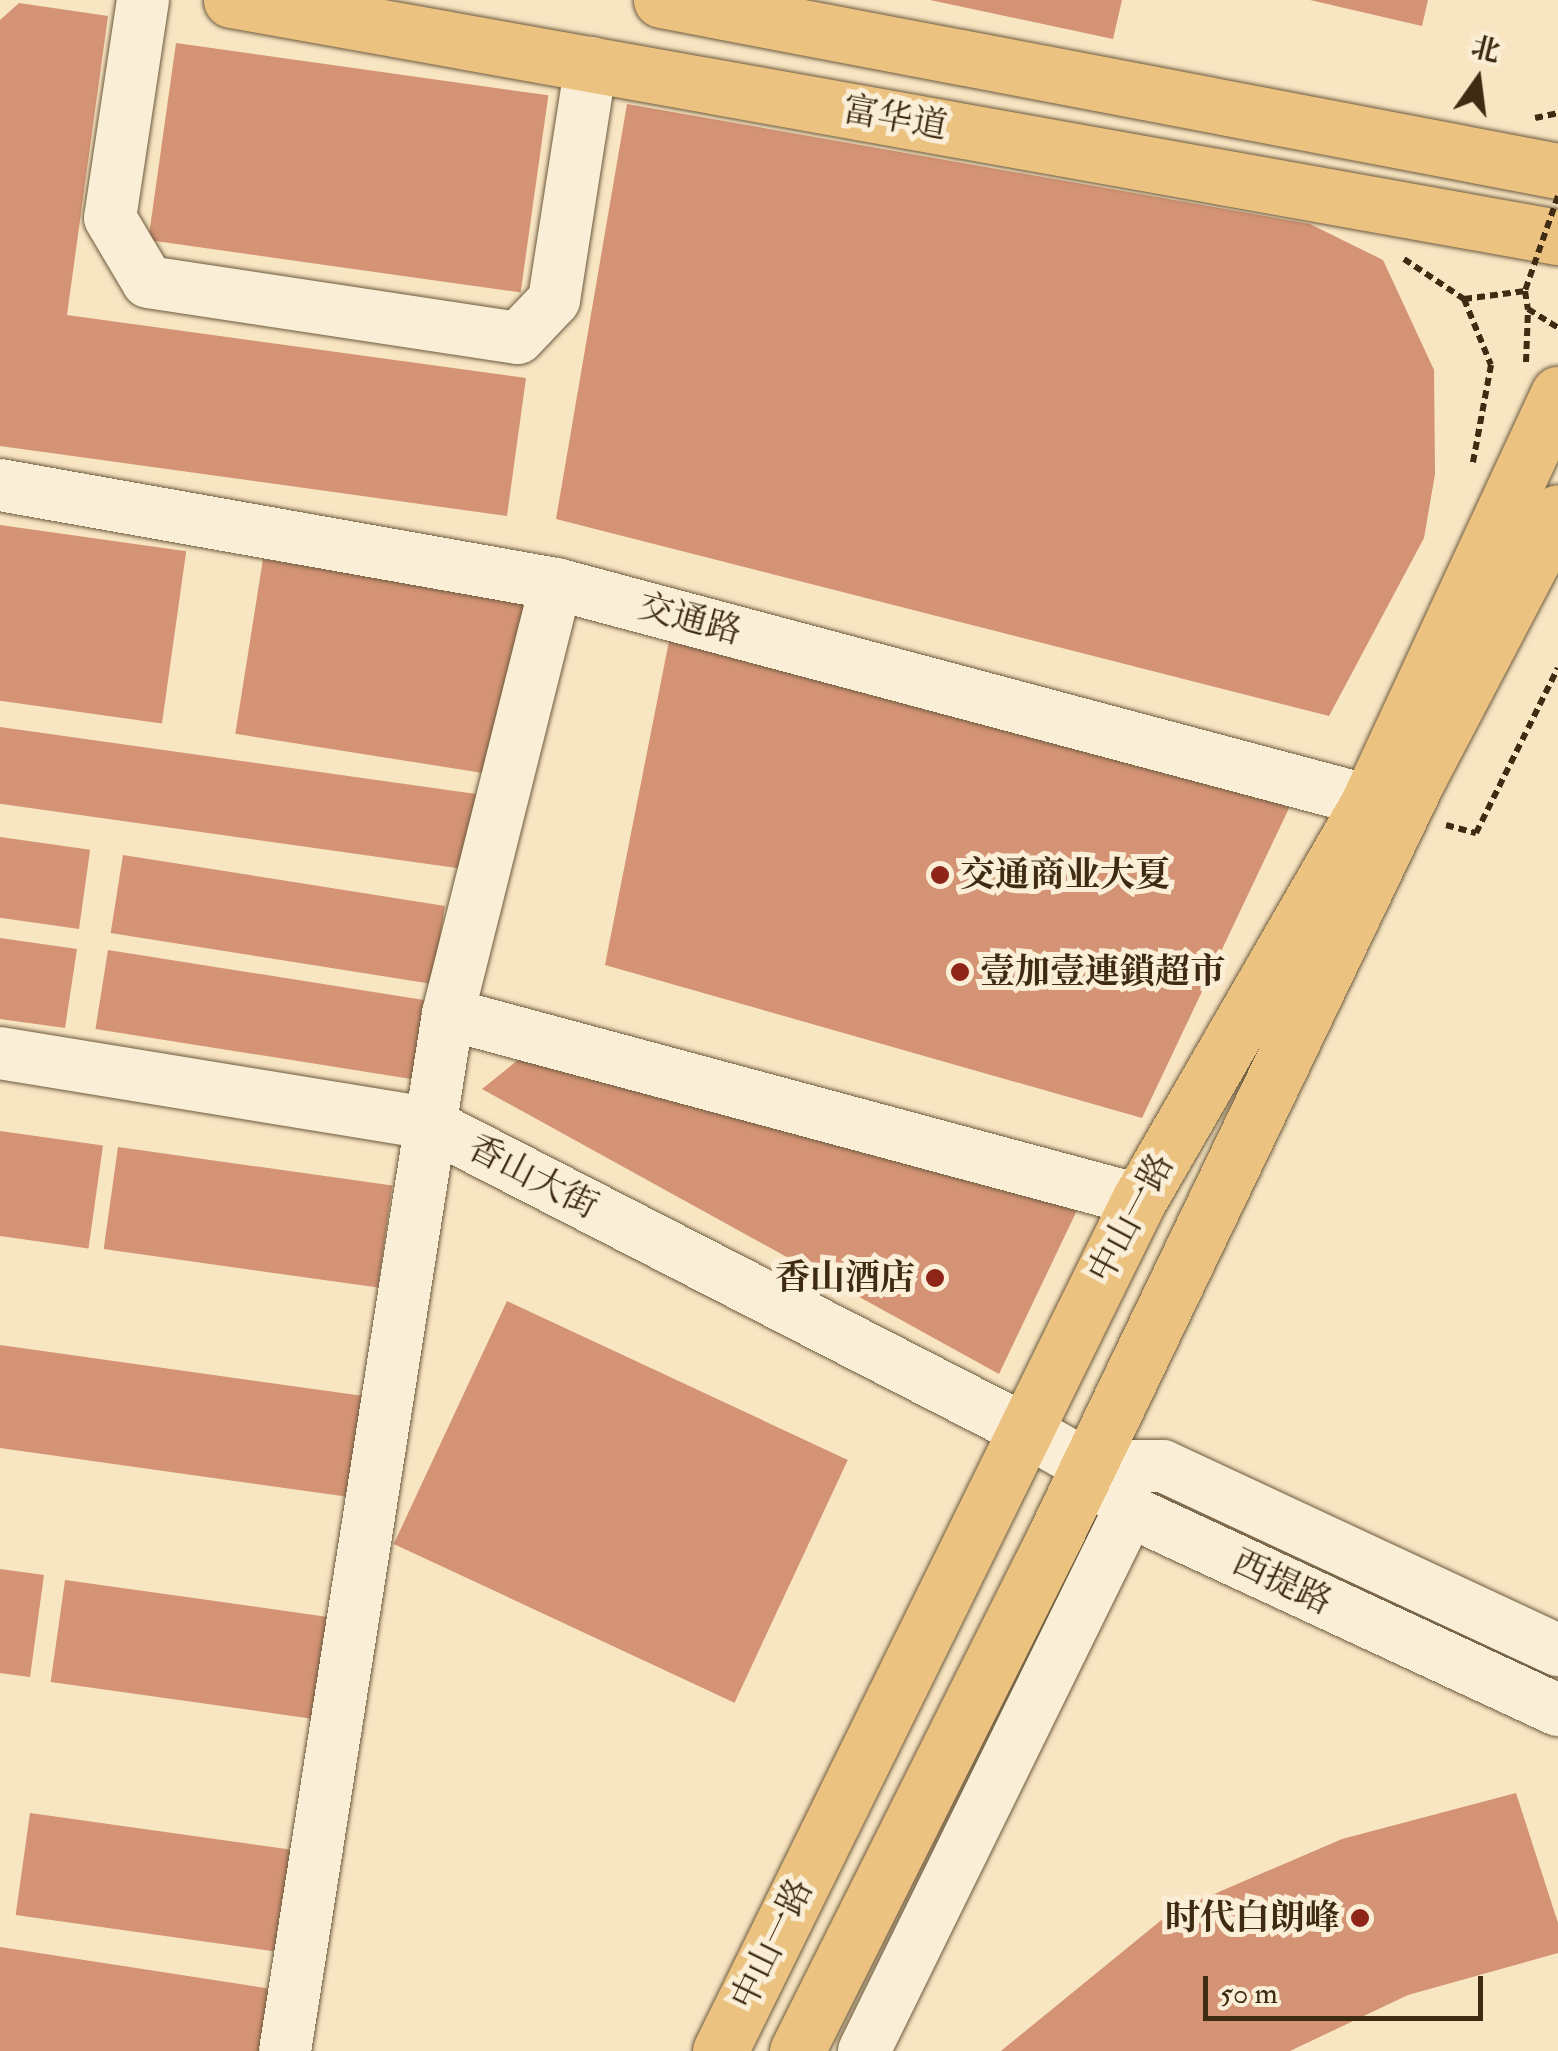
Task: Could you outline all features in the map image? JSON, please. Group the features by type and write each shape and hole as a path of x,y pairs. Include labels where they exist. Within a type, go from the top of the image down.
{"main road":[{"name":"富华道","path":"231,0 1558,236"},
{"name":"富华道","path":"662,0 1558,171"},
{"name":"中山一路","path":"797,2051 1088,1466 1385,808 1558,394"},
{"name":"中山一路","path":"720,2051 1138,1200 1385,808 1558,512"}],"street":[{"path":"143,0 110,218 148,282 518,338 554,300 592,63"},
{"name":"交通路","path":"0,484 556,584 1385,808"},
{"path":"285,2051 427,1123 448,1014 556,584"},
{"path":"448,1014 1138,1200"},
{"name":"香山大街","path":"0,1053 427,1123 1023,1429"},
{"name":"西提路","path":"1023,1429 1088,1466 1129,1511 1558,1710"},
{"path":"1088,1466 1163,1466 1558,1650"},
{"path":"864,2051 1129,1511"}],"path":[{"path":"1558,196 1524,291 1528,309 1558,328"},
{"path":"1392,254 1422,266 1464,299 1490,365 1471,474"},
{"path":"1464,299 1524,291"},
{"path":"1385,808 1476,832 1558,668"}],"building":[{"path":"930,0 1122,0 1113,39"},
{"path":"1310,0 1428,0 1422,26"},
{"path":"19,3 108,16 67,315 526,378 507,516 0,446 0,20"},
{"path":"176,43 548,95 521,292 148,240"},
{"path":"627,104 1310,224 1383,260 1434,370 1435,474 1424,538 1329,716 556,519"},
{"path":"0,525 186,551 162,723 0,701"},
{"path":"263,559 538,602 510,777 235,734"},
{"name":"交通商业大夏","path":"671,631 1300,785 1142,1118 605,965"},
{"path":"0,727 508,798 497,874 0,804"},
{"path":"0,837 90,850 79,929 0,918"},
{"path":"123,855 445,906 433,984 111,933"},
{"path":"0,938 77,949 65,1028 0,1019"},
{"path":"108,950 430,1001 417,1080 95,1029"},
{"name":"香山酒店","path":"560,1026 1090,1183 999,1374 482,1089"},
{"path":"0,1131 103,1145 89,1248 0,1236"},
{"path":"118,1147 392,1186 378,1288 104,1249"},
{"path":"507,1301 848,1460 735,1703 394,1544"},
{"path":"0,1345 365,1396 351,1497 0,1448"},
{"path":"0,1569 44,1575 30,1677 0,1673"},
{"path":"65,1580 338,1618 324,1720 51,1682"},
{"name":"时代白朗峰","path":"1516,1793 1558,1923 1558,1953 1408,1995 1290,2051 1001,2051 1170,1913 1342,1839"},
{"path":"30,1813 304,1852 290,1954 16,1915"},
{"path":"0,1947 278,1990 268,2051 0,2051"}],"place":[{"name":"交通商业大夏","path":"940,875"},
{"name":"壹加壹連鎖超市","path":"960,972"},
{"name":"香山酒店","path":"935,1278"},
{"name":"时代白朗峰","path":"1360,1918"}]}
